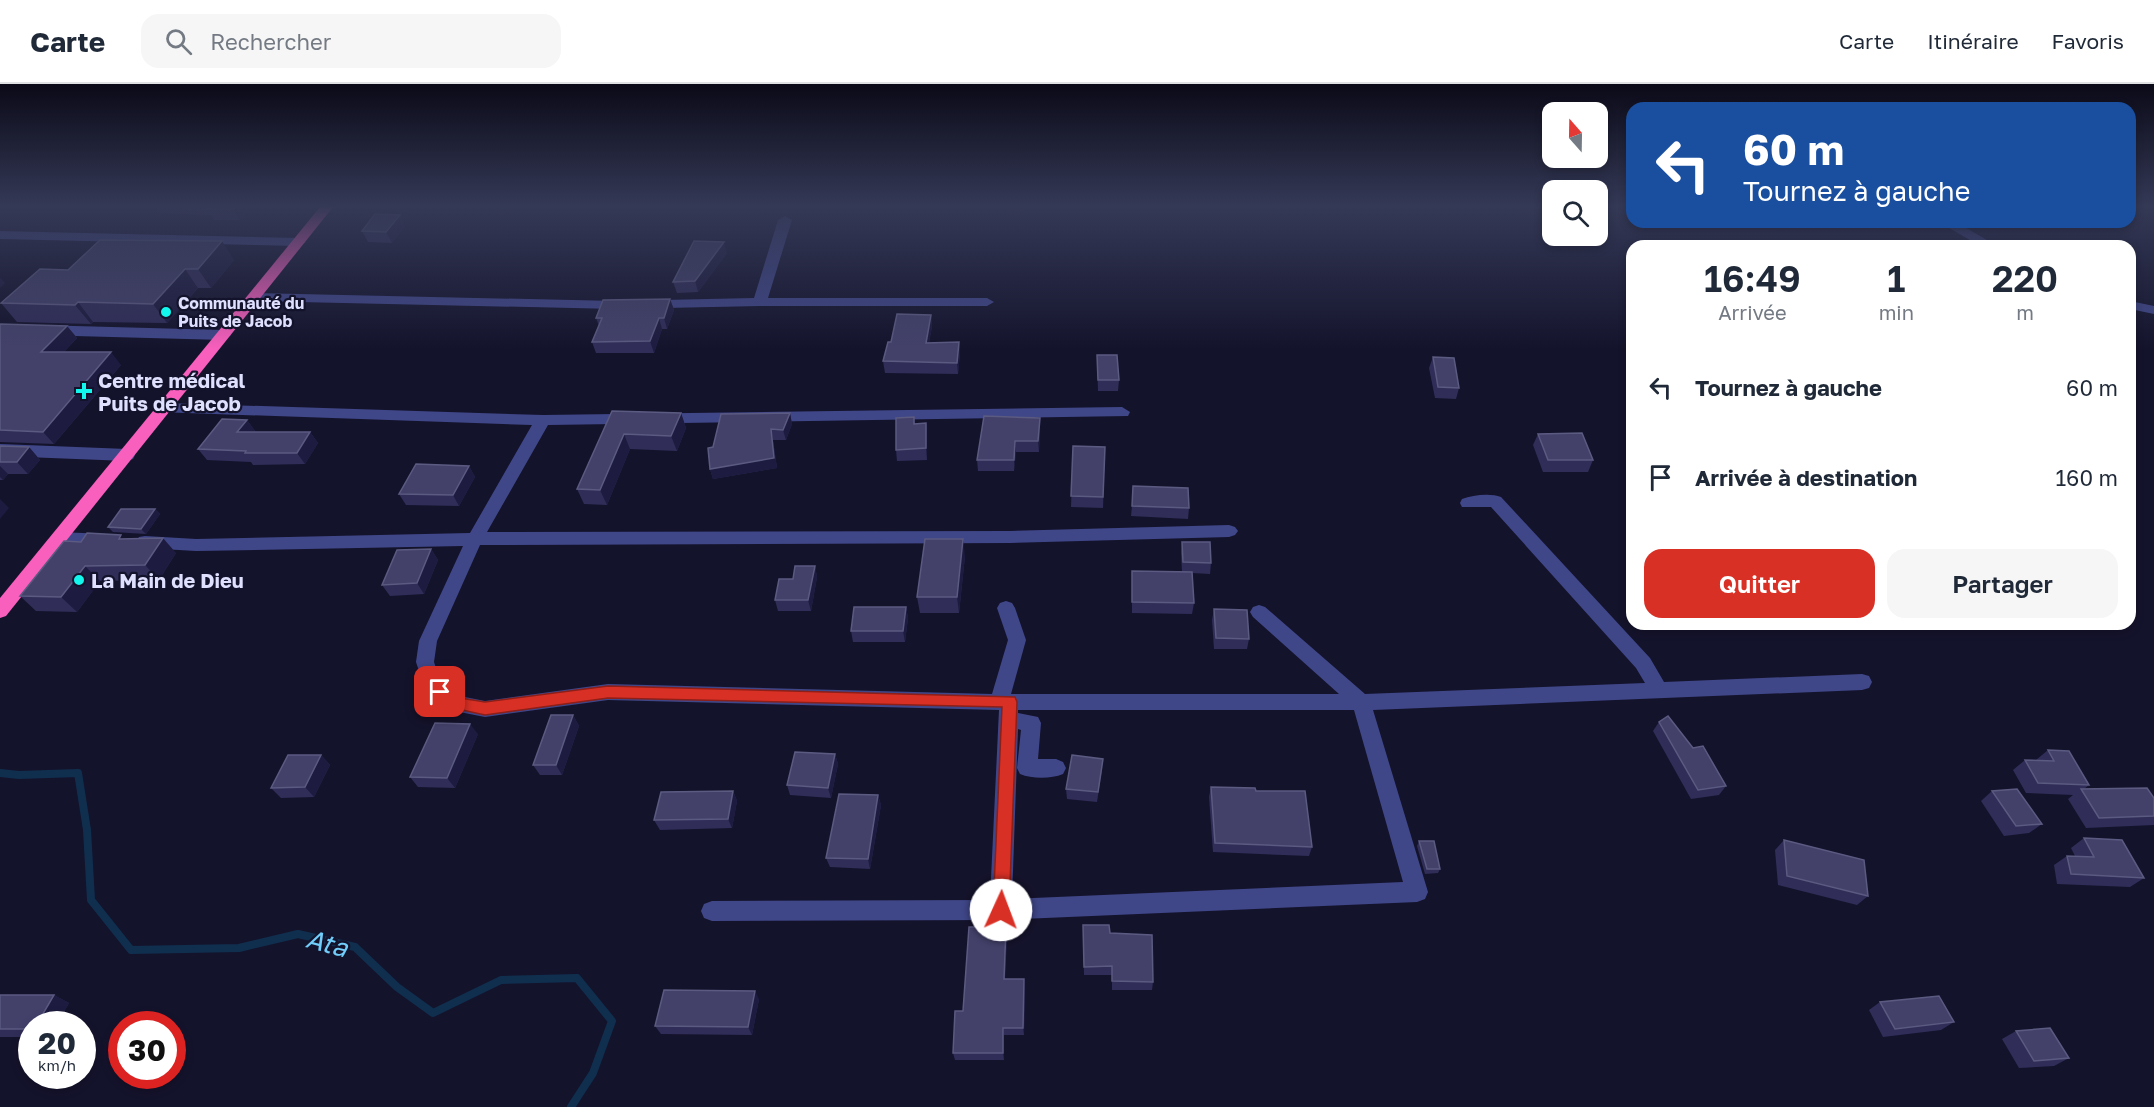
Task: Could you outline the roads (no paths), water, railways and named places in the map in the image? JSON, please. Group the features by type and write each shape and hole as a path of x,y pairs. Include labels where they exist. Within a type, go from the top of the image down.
{"highway":[{"path":"0,611 289,255"}],"street":[{"path":"760,302 774,255"},
{"path":"254,297 616,305 760,302 987,302"},
{"path":"2136,306 2154,310"},
{"path":"0,329 224,335"},
{"path":"164,408 543,420 1122,412"},
{"path":"543,420 474,540 428,641 425,662 431,681 449,702 485,708 608,692 1006,708 1360,702 1862,682"},
{"path":"0,450 127,455"},
{"path":"1468,503 1495,501 1643,663 1659,690"},
{"path":"59,538 196,545 565,537 1010,537 1229,531"},
{"path":"1001,910 1006,708 1017,640 1006,608"},
{"path":"712,911 1001,910 1417,892 1360,702 1259,612"},
{"path":"1006,708 1031,723 1027,768 1056,768"}],"waterway":[{"name":"Ata","path":"0,773 19,775 78,773 87,830 91,900 131,950 239,948 298,934 355,947 397,987 433,1013 501,980 577,978 612,1021 593,1073 571,1107"}],"place":[{"name":"Communauté du Puits de Jacob","path":"166,312"},
{"name":"Centre médical Puits de Jacob","path":"84,391"},
{"name":"La Main de Dieu","path":"79,580"}]}
